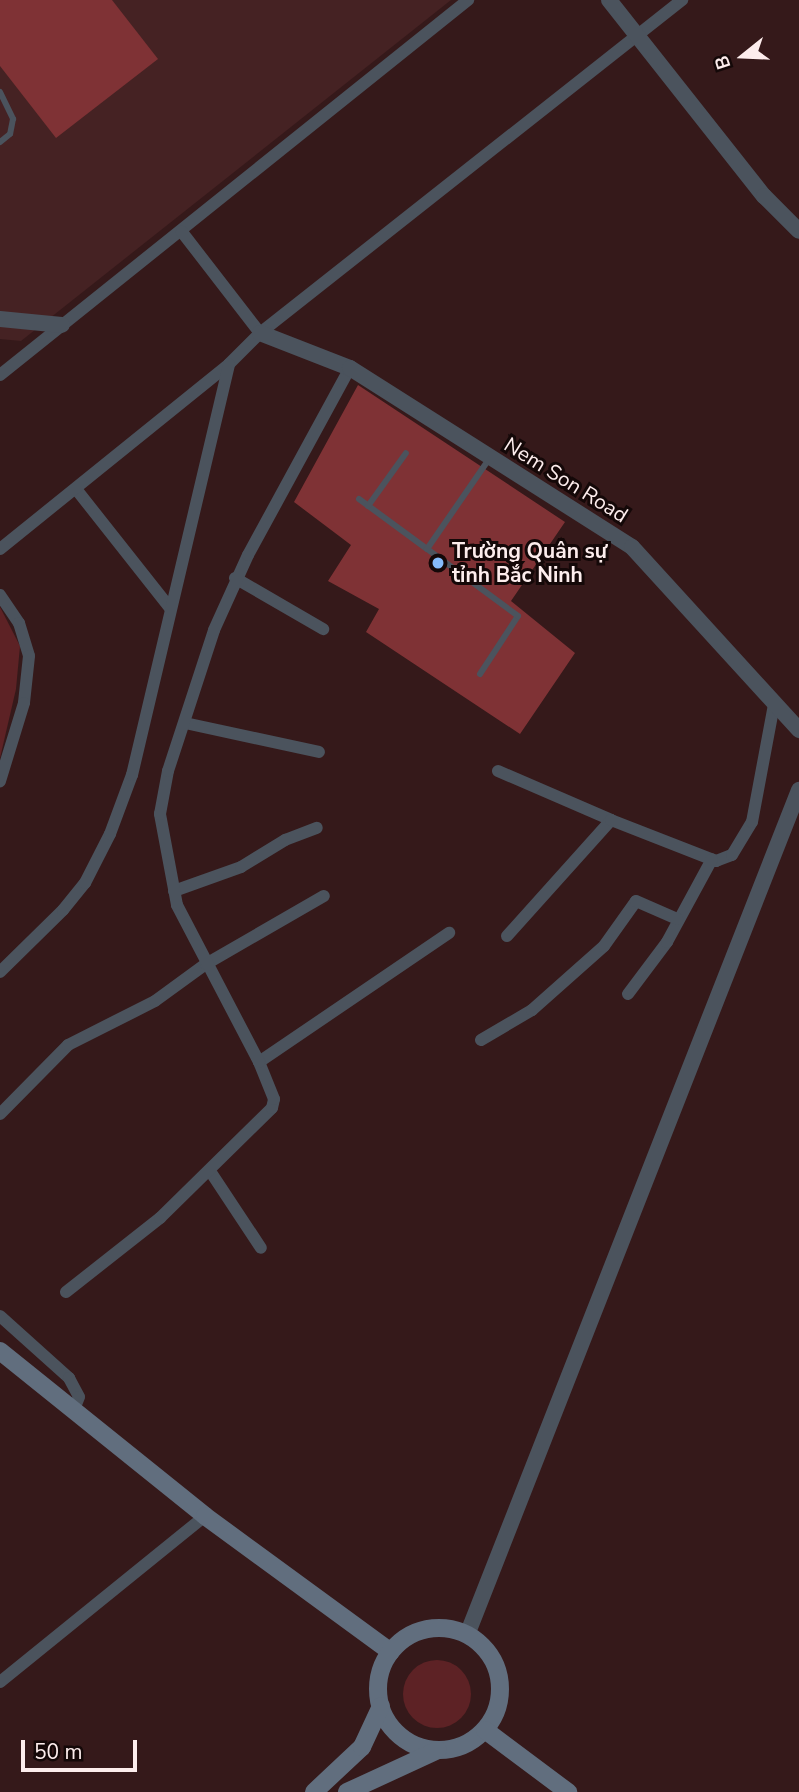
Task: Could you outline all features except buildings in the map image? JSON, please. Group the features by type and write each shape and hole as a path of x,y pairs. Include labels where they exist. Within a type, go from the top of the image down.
{"main road":[{"path":"0,1351 75,1407 205,1516 391,1652"},
{"path":"347,1792 438,1750 468,1743 485,1730 497,1708 498,1672 486,1650 467,1635 444,1628 420,1631 391,1652 379,1683 381,1706 391,1725 407,1740 438,1750"},
{"path":"314,1792 362,1747 381,1706"},
{"path":"485,1730 568,1792"}],"street":[{"path":"0,375 182,232 468,0"},
{"path":"609,0 764,195 799,231"},
{"path":"0,549 229,364 260,334 682,0"},
{"path":"182,232 260,334"},
{"path":"0,319 62,325"},
{"name":"Nem Son Road","path":"260,334 350,368 632,547 739,659 774,705 799,730"},
{"path":"0,972 63,910 85,883 106,843 132,775 229,364"},
{"path":"66,1292 160,1218 272,1108 274,1100 259,1062 206,964 174,891 160,814 168,771 214,630 248,555 350,368"},
{"path":"76,489 170,608"},
{"path":"235,578 323,629"},
{"path":"0,595 19,624 29,656 24,703 0,781"},
{"path":"498,771 611,820 712,859 732,855 752,822 774,705"},
{"path":"185,723 319,752"},
{"path":"467,1635 799,790"},
{"path":"507,936 611,820"},
{"path":"174,891 242,867 285,840 317,828"},
{"path":"628,993 667,942 677,919 712,859"},
{"path":"0,1114 68,1045 155,1001 206,964 324,896"},
{"path":"481,1040 531,1010 604,946 636,901 677,919"},
{"path":"259,1062 449,933"},
{"path":"210,1171 261,1248"},
{"path":"0,1316 69,1378 79,1397 75,1407"},
{"path":"0,1682 205,1516"}],"lane":[{"path":"0,92 13,118 10,134 0,142"},
{"path":"369,506 406,453"},
{"path":"427,549 490,457"},
{"path":"359,499 518,617 480,674"}],"shaded area":[{"path":"0,0 451,0 21,341 0,339"},
{"path":"0,607 20,646 16,689 0,758"},
{"path":"437,1660 450,1663 461,1670 468,1681 471,1694 468,1707 461,1718 450,1725 437,1728 424,1725 413,1718 406,1707 403,1694 406,1681 413,1670 424,1663"}],"place":[{"name":"Trường Quân sự tỉnh Bắc Ninh","path":"438,563"}]}
